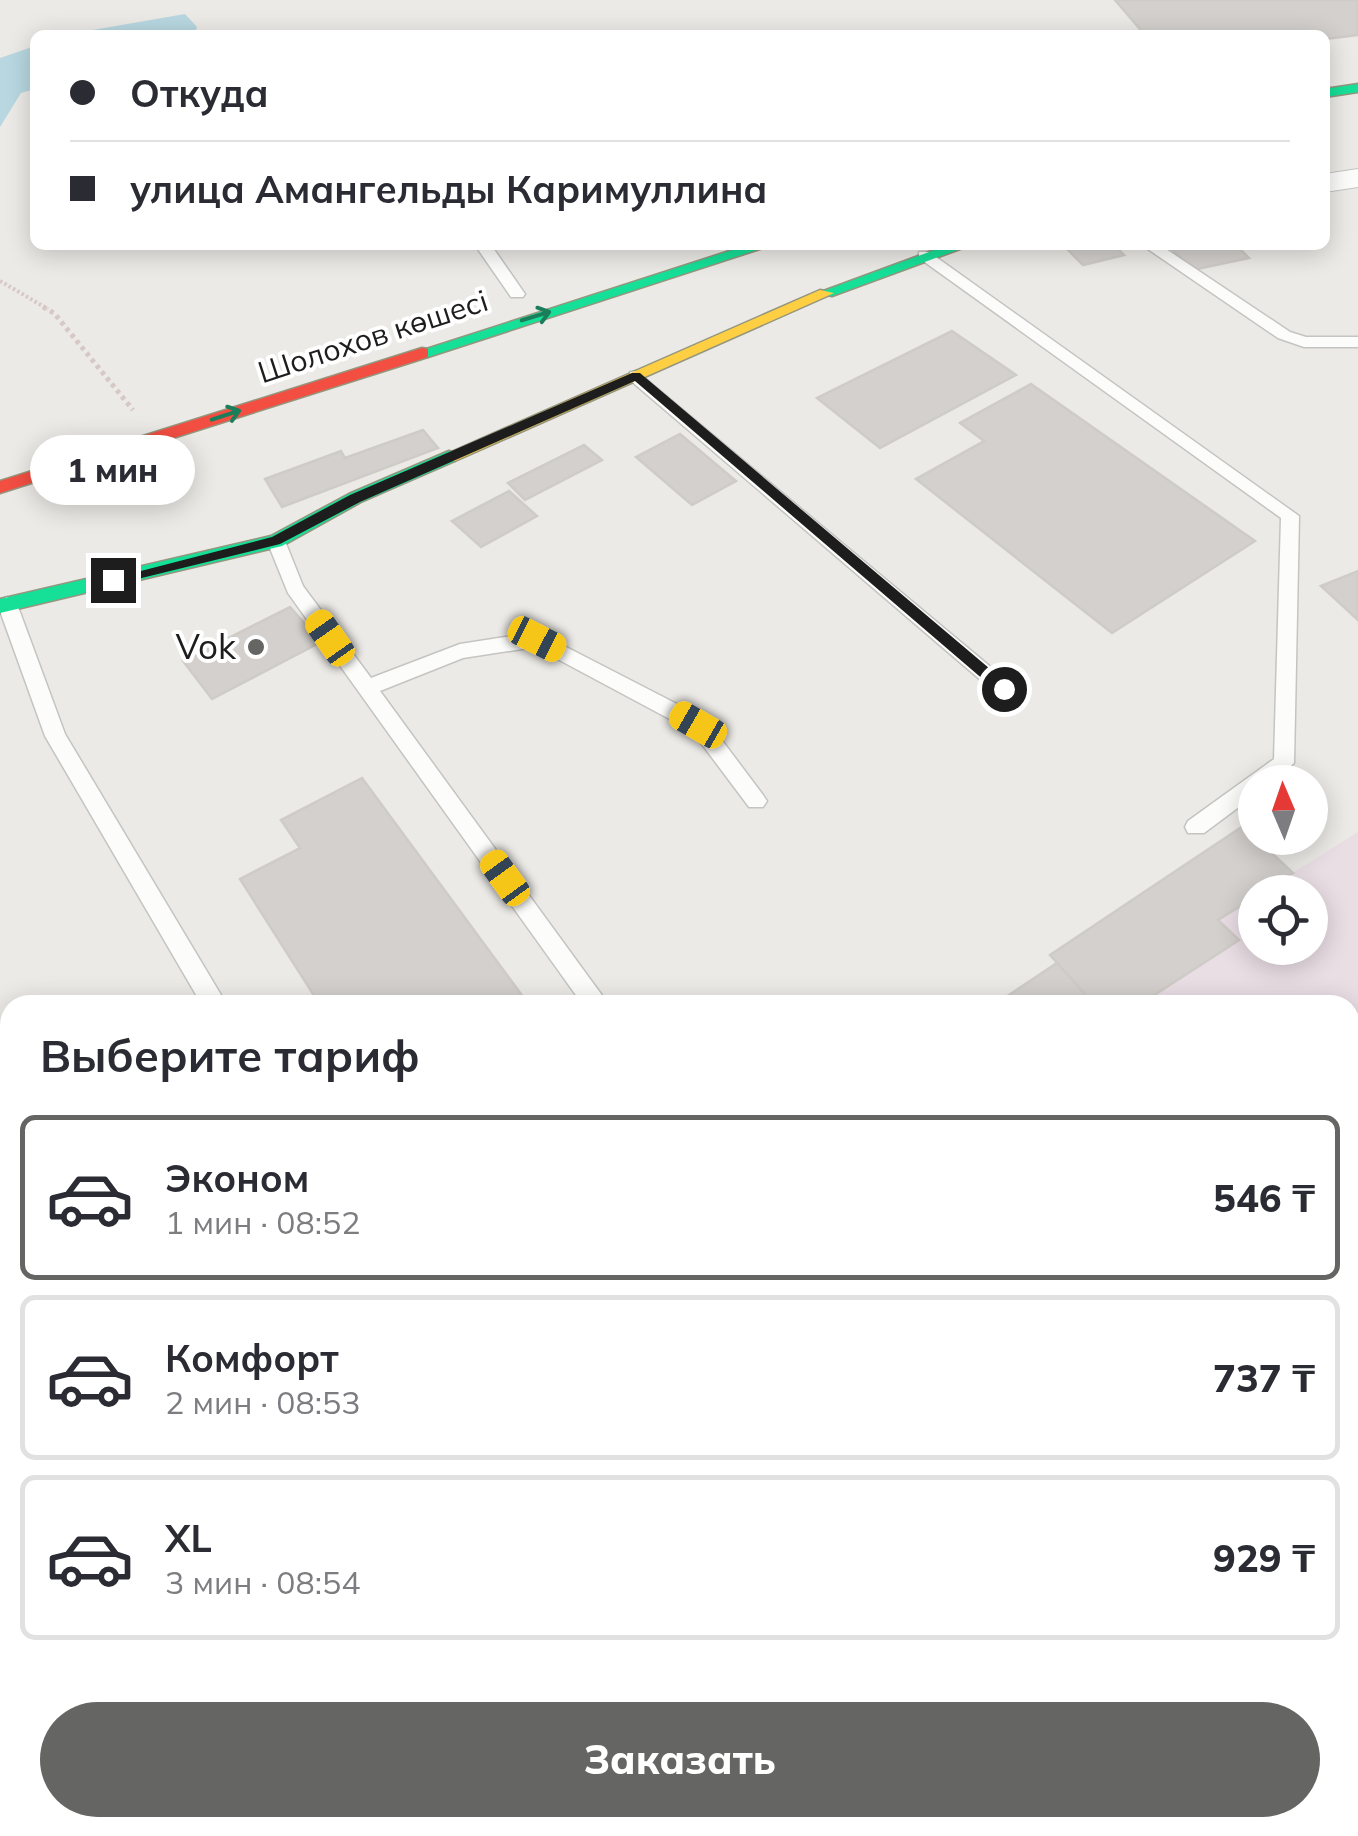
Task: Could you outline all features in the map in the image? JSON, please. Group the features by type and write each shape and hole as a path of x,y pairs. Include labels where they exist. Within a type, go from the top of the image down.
{"main road":[{"path":"1330,91 1358,88"},
{"path":"1330,115 1358,112"},
{"name":"Шолохов көшесі","path":"0,487 748,250"},
{"path":"2,599 276,541 355,498 636,376 944,250"}],"street":[{"path":"1330,182 1358,178"}],"lane":[{"path":"486,250 517,294"},
{"path":"1158,250 1284,334 1320,343 1358,342"},
{"path":"924,255 1290,516 1281,765"},
{"path":"636,376 1004,689"},
{"path":"276,541 295,588 590,995"},
{"path":"2,599 55,736 209,995"},
{"path":"366,688 460,651 537,639 698,725 756,801"},
{"path":"1196,826 1238,796"}],"path":[{"path":"0,280 54,313 138,416"}],"shaded area":[{"path":"1358,832 1358,995 1154,995 1238,941 1238,965 1328,965 1328,875 1289,875 1321,855 1328,855 1328,851"},
{"path":"1238,908 1238,941 1218,920"}],"water":[{"path":"185,14 197,27 196,30 93,30"},
{"path":"30,48 30,90 21,93 0,127 0,58"}],"building":[{"path":"1115,0 1358,0 1358,35 1330,38 1330,30 1141,30"},
{"path":"1068,250 1119,250 1124,255 1083,265"},
{"path":"1173,250 1241,250 1249,258 1193,270"},
{"path":"952,331 1016,375 880,448 817,398"},
{"path":"1031,384 1255,541 1112,633 916,479 984,441 960,423"},
{"path":"423,430 438,448 282,507 265,479 341,451 345,458"},
{"path":"680,434 736,481 692,505 636,457"},
{"path":"584,445 602,460 525,500 508,483"},
{"path":"509,491 537,516 481,547 452,521"},
{"path":"1358,571 1358,620 1321,586"},
{"path":"290,607 321,642 212,699 183,661"},
{"path":"362,778 522,995 314,995 240,879 300,848 281,820"},
{"path":"1238,829 1238,855 1274,855 1293,873 1238,875 1238,908 1218,920 1238,941 1154,995 1086,995 1050,955"},
{"path":"1057,963 1086,995 1009,995"}],"traffic: fast":[{"path":"1330,92 1358,88"},
{"path":"422,353 748,250"},
{"path":"826,293 949,250"},
{"path":"0,606 276,541 355,498 449,457"}],"traffic: slow":[{"path":"449,457 826,293"}],"traffic: jam":[{"path":"0,487 422,353"}],"place":[{"name":"Vok","path":"256,647"}],"route":[{"path":"113,580 276,541 355,498 636,376 1004,689"}]}
